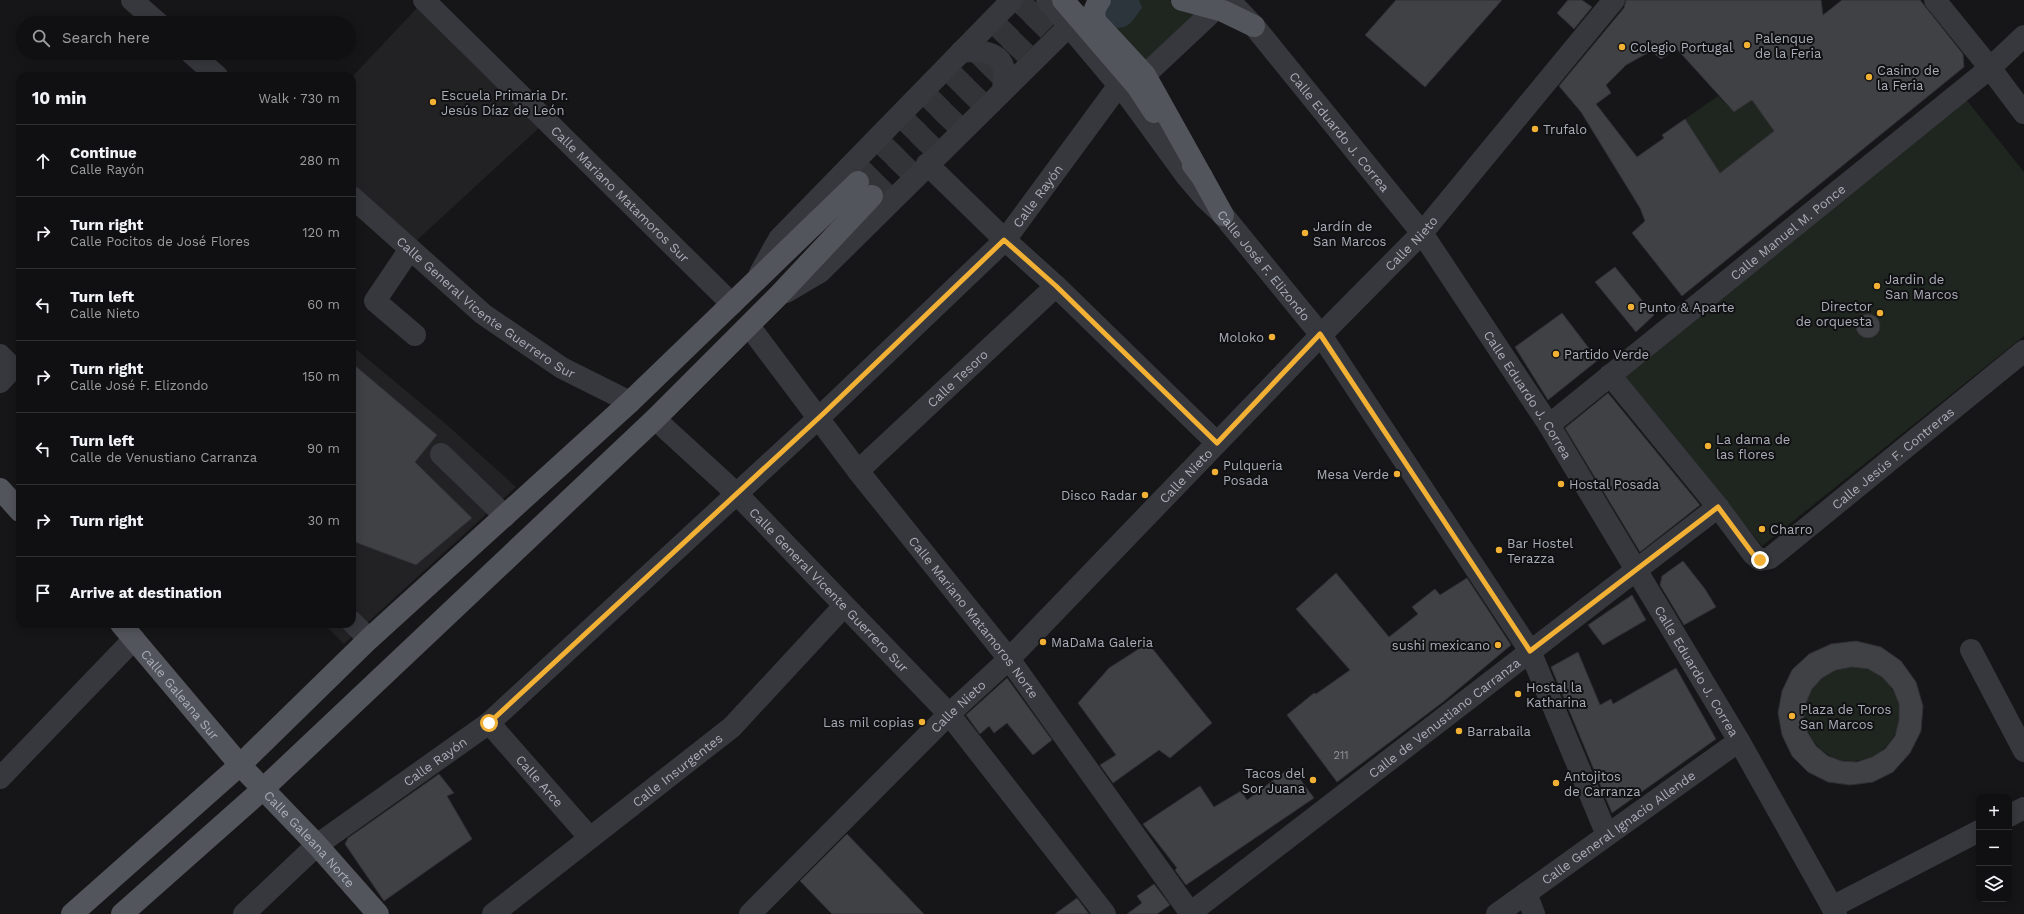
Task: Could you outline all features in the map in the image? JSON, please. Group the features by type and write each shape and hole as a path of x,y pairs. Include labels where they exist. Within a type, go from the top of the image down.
{"main road":[{"name":"Calle José F. Elizondo","path":"1063,0 1137,86 1154,112 1202,177 1223,215"},
{"path":"1100,0 1095,7 1094,15 1096,22 1145,75 1202,177"},
{"path":"1182,0 1220,9 1254,26"},
{"path":"72,914 240,765 369,639 630,402 757,279 865,189 779,295 655,418 263,789 122,914"},
{"path":"0,489 16,507"},
{"name":"Calle Galeana Sur","path":"128,631 240,765"},
{"name":"Calle Galeana Norte","path":"240,765 317,845 378,914"}],"street":[{"path":"132,0 150,16"},
{"name":"Calle Mariano Matamoros Sur","path":"424,0 732,304"},
{"path":"757,279 779,239 1012,0"},
{"path":"1047,0 1119,85 1187,177 1204,197 1223,215"},
{"path":"1069,26 1078,0"},
{"path":"779,295 820,272 927,164 1095,0"},
{"path":"1935,0 2024,113"},
{"name":"Calle Nieto","path":"750,914 949,714 1009,659 1320,334 1422,233 1607,3"},
{"path":"1145,75 1220,9"},
{"name":"Calle Eduardo J. Correa","path":"1254,26 1422,233 1550,425 1739,741 1834,911"},
{"name":"Calle Manuel M. Ponce","path":"1550,425 1990,68 2024,36"},
{"path":"961,52 981,51 997,57 1003,64 1006,72 1002,92"},
{"path":"199,60 212,72"},
{"name":"Calle Rayón","path":"244,914 317,845 489,723 818,418 1004,240 1119,85"},
{"path":"927,164 1004,240 1056,286 1217,443"},
{"name":"Calle General Vicente Guerrero Sur","path":"356,201 483,314 562,368 630,402"},
{"name":"Calle José F. Elizondo","path":"1223,215 1320,334 1530,651 1608,835"},
{"path":"410,249 375,301 415,335"},
{"name":"Calle Tesoro","path":"858,471 1056,286"},
{"name":"Calle Mariano Matamoros Norte","path":"749,326 858,471 1009,659 1190,914"},
{"name":"Calle Jesús F. Contreras","path":"1718,507 1753,554 1760,560 1770,558 2024,351"},
{"path":"0,355 13,368 0,382"},
{"path":"1610,375 1718,507"},
{"name":"Calle General Vicente Guerrero Sur","path":"655,418 737,494 949,714 1105,914"},
{"path":"441,454 504,516"},
{"name":"Calle de Venustiano Carranza","path":"1190,914 1718,507"},
{"name":"Calle Insurgentes","path":"493,914 732,727 844,606"},
{"path":"356,626 369,639"},
{"path":"0,778 128,631"},
{"path":"1971,650 2024,751"},
{"name":"Calle Arce","path":"489,723 590,838"},
{"name":"Calle General Ignacio Allende","path":"1497,914 1739,741"},
{"path":"2012,814 2024,808"},
{"path":"1834,911 1976,833"},
{"path":"1526,893 1534,914"}],"shaded area":[{"path":"1106,0 1168,0 1218,15 1151,75 1112,33"},
{"path":"1112,0 1139,0 1142,8 1132,21 1125,27 1115,28 1109,26 1105,16 1107,6"},
{"name":"Escuela Primaria Dr. Jesús Díaz de León","path":"417,8 540,127 414,243 356,192 356,73"},
{"path":"1776,84 1781,140 1720,173 1685,119 1718,96 1734,112"},
{"name":"Jardin de San Marcos","path":"1965,98 2024,172 2024,336 1762,546 1622,373"},
{"path":"356,349 446,424 516,487 344,644 328,628 356,628"},
{"path":"1852,667 1870,670 1885,681 1896,696 1899,714 1896,732 1885,747 1870,758 1852,761 1834,758 1819,747 1808,732 1805,714 1808,696 1819,681 1834,670"}],"building":[{"path":"1396,0 1502,0 1425,87 1365,35"},
{"path":"1568,0 1582,0 1592,7 1574,29 1557,13"},
{"path":"1626,0 1821,0 1823,15 1842,0 1920,0 1963,54 1964,67 1682,296 1632,233 1645,221 1640,208 1581,112 1559,86 1624,8","holes":["1676,48 1734,112 1752,100 1774,131 1720,173 1685,119 1662,135 1664,138 1637,157 1596,104 1611,93 1606,85 1626,65 1651,51 1661,59"]},
{"name":"Punto & Aparte","path":"1615,267 1654,315 1636,332 1595,282"},
{"name":"Partido Verde","path":"1562,313 1598,360 1548,400 1515,347"},
{"path":"1868,314 1877,317 1880,326 1877,335 1868,338 1859,335 1856,326 1859,317"},
{"path":"356,366 437,435 415,462 472,518 416,565 356,542"},
{"path":"1608,393 1700,505 1640,552 1565,428"},
{"path":"1683,561 1705,589 1716,607 1684,625 1660,585 1662,576"},
{"path":"1336,573 1389,637 1418,614 1412,607 1435,589 1440,595 1467,578 1511,645 1443,702 1337,782 1287,715 1314,693 1316,694 1350,670 1296,609"},
{"path":"1632,595 1646,620 1603,645 1588,625"},
{"name":"Plaza de Toros San Marcos","path":"1856,641 1881,647 1901,661 1916,682 1923,706 1921,731 1910,753 1893,772 1873,782 1850,785 1828,782 1808,772 1792,756 1782,735 1778,713 1782,691 1792,670 1809,654 1831,644","holes":["1852,667 1868,669 1882,677 1893,689 1899,704 1899,720 1895,736 1885,749 1872,757 1857,762 1842,761 1828,756 1816,746 1808,733 1804,718 1806,703 1812,689 1822,678 1836,670"]},
{"path":"1148,643 1212,723 1170,758 1159,750 1113,783 1100,765 1116,755 1078,703 1109,668"},
{"path":"1578,652 1600,705 1611,699 1613,704 1676,668 1716,739 1612,813 1551,667"},
{"path":"1007,678 1052,740 1033,755 1007,723 994,733 989,726 980,734 966,715"},
{"path":"1291,767 1314,798 1186,885 1175,870 1177,868 1143,824 1200,786 1214,807 1241,791 1247,800"},
{"path":"439,774 454,793 447,796 472,839 384,901 345,844 348,838"},
{"path":"847,834 924,914 832,914 800,881"},
{"path":"1154,884 1170,905 1157,914 1127,914 1142,903 1137,896"},
{"path":"1077,898 1089,914 1055,914"}],"tunnel":[{"path":"858,182 1035,0"},
{"path":"872,196 1062,0"}],"place":[{"name":"Palenque de la Feria","path":"1747,45"},
{"name":"Colegio Portugal","path":"1622,47"},
{"name":"Casino de la Feria","path":"1869,77"},
{"name":"Escuela Primaria Dr. Jesús Díaz de León","path":"433,102"},
{"name":"Trufalo","path":"1535,129"},
{"name":"Jardín de San Marcos","path":"1305,233"},
{"name":"Jardin de San Marcos","path":"1877,286"},
{"name":"Punto & Aparte","path":"1631,307"},
{"name":"Director de orquesta","path":"1880,313"},
{"name":"Moloko","path":"1272,337"},
{"name":"Partido Verde","path":"1556,354"},
{"name":"La dama de las flores","path":"1708,446"},
{"name":"Pulqueria Posada","path":"1215,472"},
{"name":"Mesa Verde","path":"1397,474"},
{"name":"Hostal Posada","path":"1561,484"},
{"name":"Disco Radar","path":"1145,495"},
{"name":"Charro","path":"1762,529"},
{"name":"Bar Hostel Terazza","path":"1499,550"},
{"name":"MaDaMa Galeria","path":"1043,642"},
{"name":"sushi mexicano","path":"1498,645"},
{"name":"Hostal la Katharina","path":"1518,694"},
{"name":"Plaza de Toros San Marcos","path":"1792,716"},
{"name":"Las mil copias","path":"922,722"},
{"name":"Barrabaila","path":"1459,731"},
{"name":"Tacos del Sor Juana","path":"1313,780"},
{"name":"Antojitos de Carranza","path":"1556,783"}],"route":[{"path":"489,723 824,413 1004,240 1056,286 1217,443 1320,334 1530,651 1718,507 1753,554 1760,560"}]}
